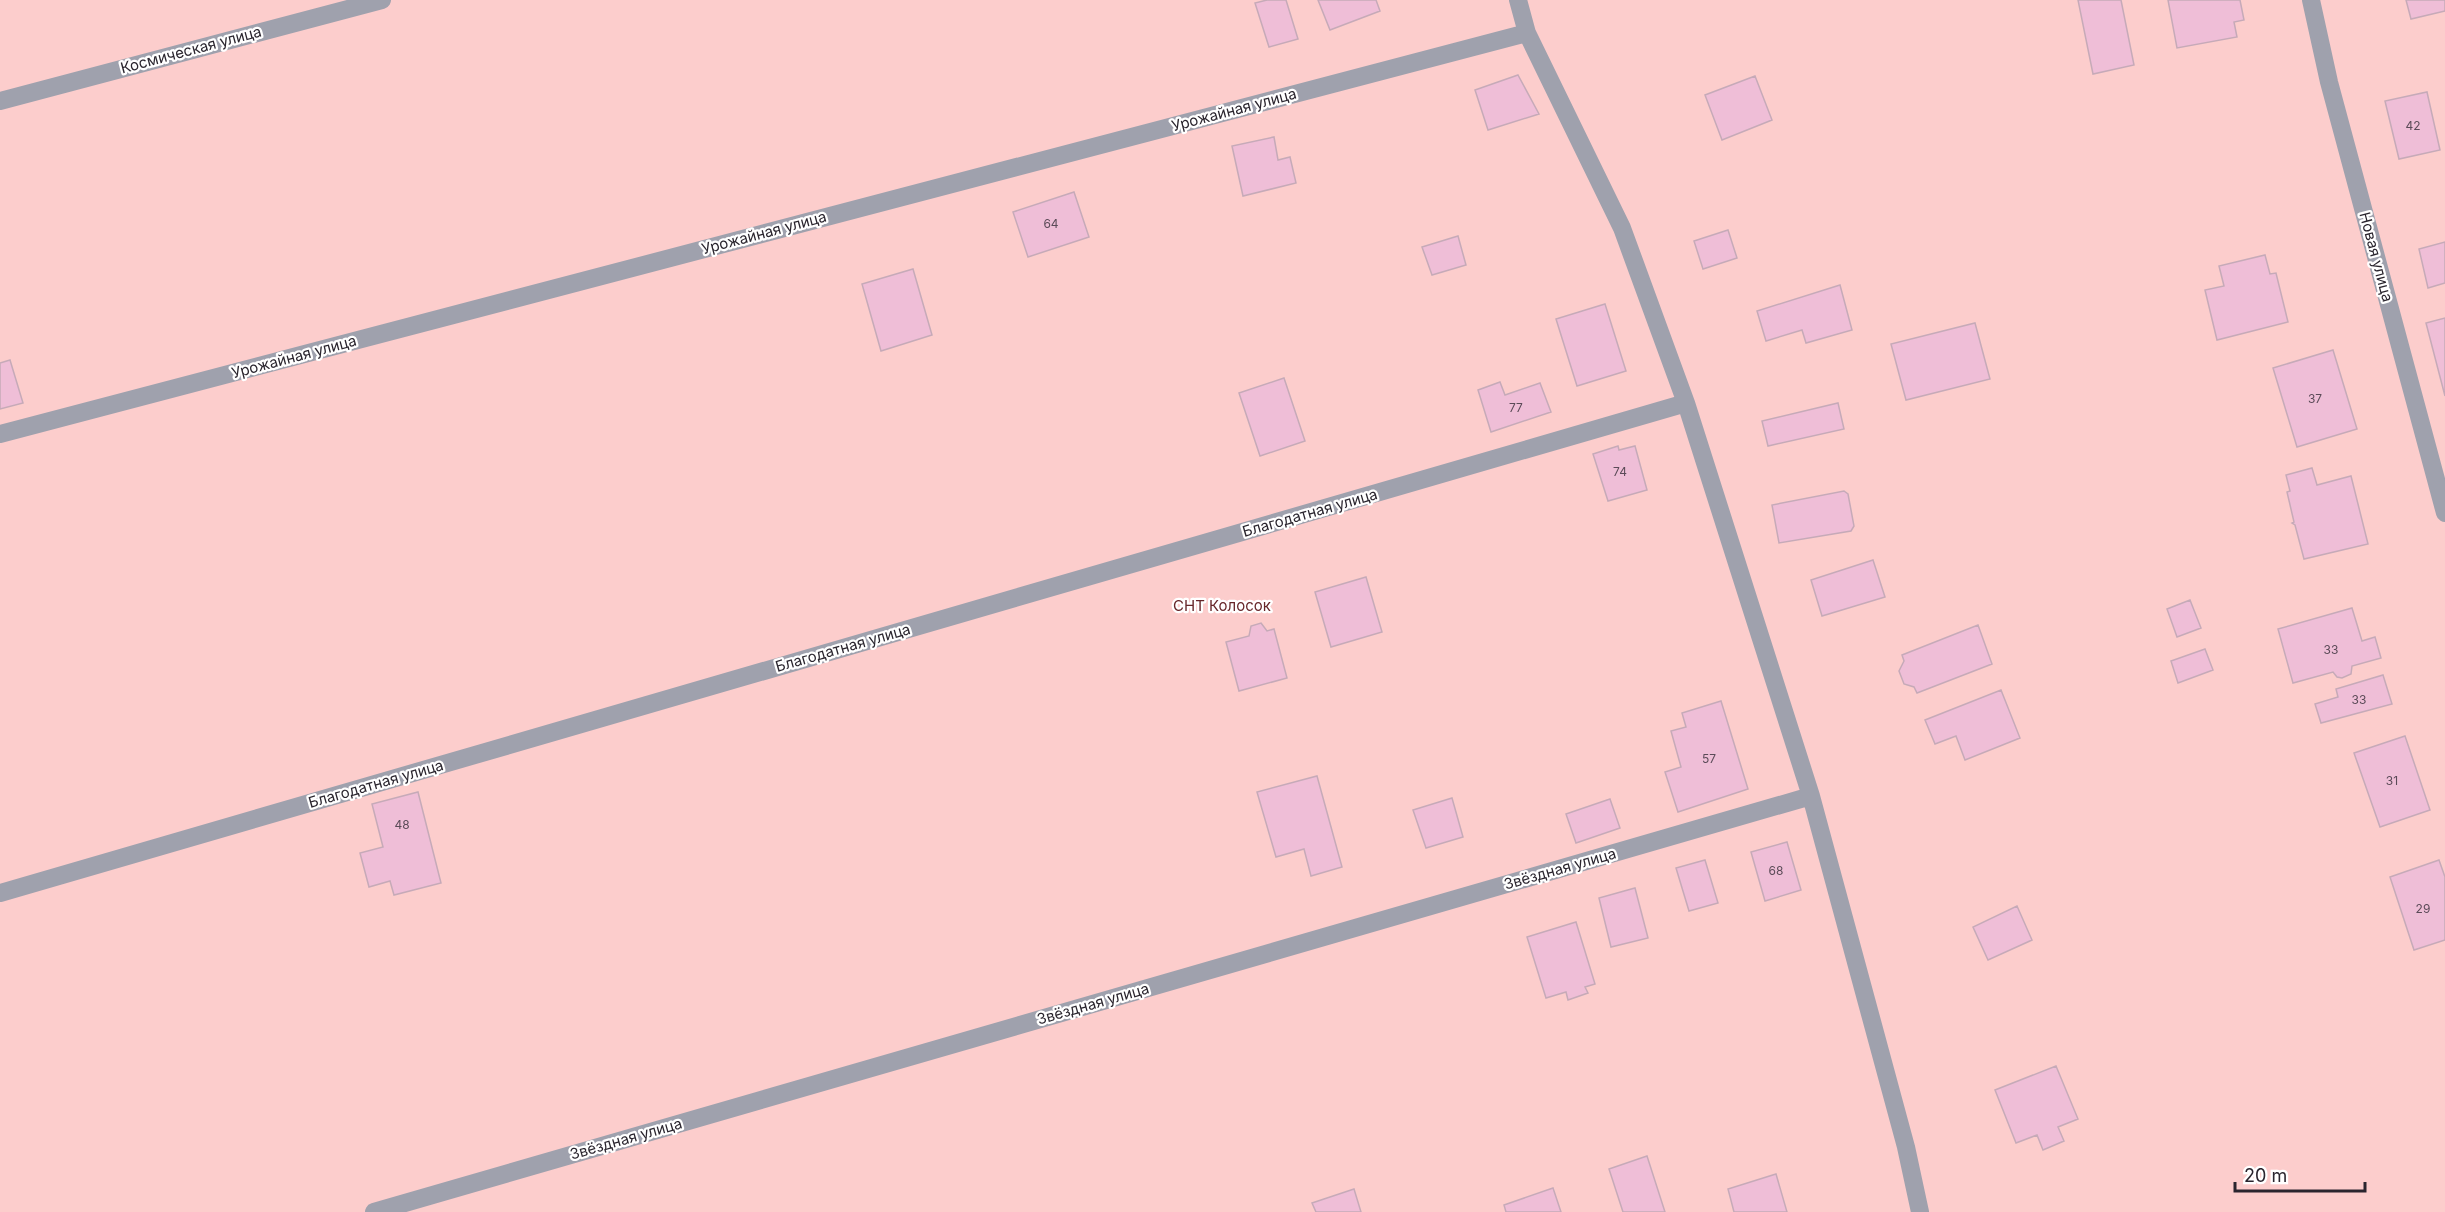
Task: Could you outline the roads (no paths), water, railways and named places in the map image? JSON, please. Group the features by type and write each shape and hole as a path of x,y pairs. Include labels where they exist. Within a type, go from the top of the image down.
{"street":[{"name":"Космическая улица","path":"0,101 382,0"},
{"path":"1518,0 1527,33 1622,228 1686,403 1811,796 1906,1147 1920,1212"},
{"name":"Новая улица","path":"2311,0 2329,82 2445,513"},
{"name":"Урожайная улица","path":"0,434 1527,33"},
{"name":"Благодатная улица","path":"0,893 1686,403"},
{"name":"Звёздная улица","path":"374,1212 1811,796"}],"park label":[{"name":"СНТ Колосок","path":"1222,606"}]}
